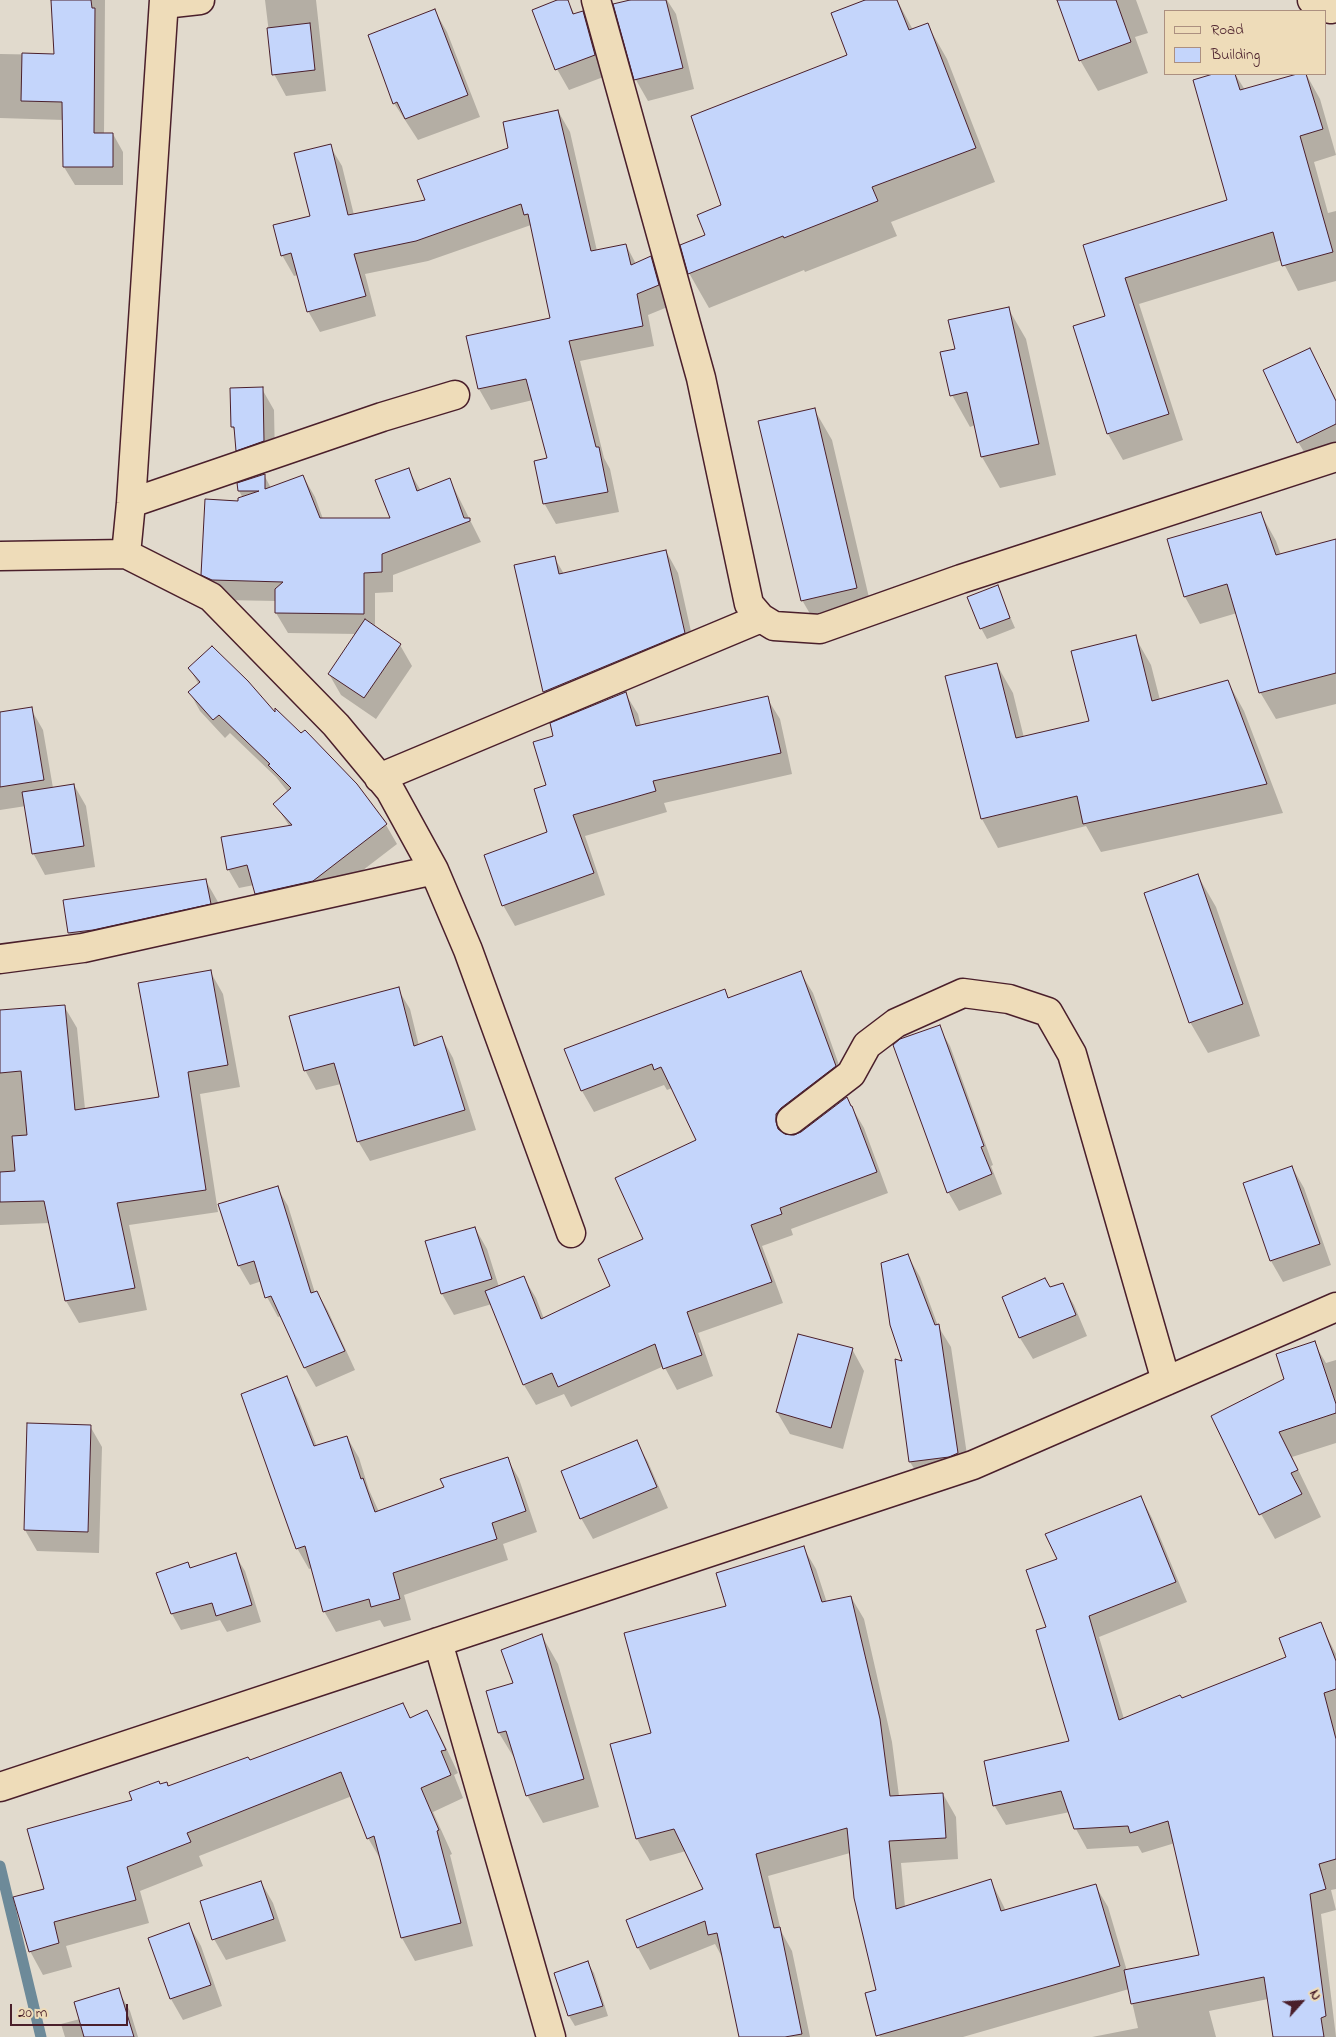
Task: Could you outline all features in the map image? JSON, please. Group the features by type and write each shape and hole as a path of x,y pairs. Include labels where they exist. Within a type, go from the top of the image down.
{"street":[{"path":"126,554 164,2 200,0"},
{"path":"596,0 701,378 748,604 761,618 774,626 820,629 962,579 1336,457"},
{"path":"1312,0 1317,6 1331,9 1336,8"},
{"path":"131,503 382,417 454,395"},
{"path":"0,556 126,554 211,596 336,725 390,790 434,870 468,950 571,1233"},
{"path":"379,778 761,618"},
{"path":"0,959 83,948 434,870"},
{"path":"791,1120 851,1074 867,1045 896,1023 963,993 1009,999 1048,1012 1072,1054 1166,1382"},
{"path":"0,1787 973,1464 1336,1307"},
{"path":"438,1642 551,2037"}],"building":[{"path":"51,0 91,0 92,8 95,8 94,133 113,133 113,167 63,167 62,102 21,101 22,53 54,54"},
{"path":"557,0 568,0 573,14 583,11 595,55 555,70 532,10"},
{"path":"630,0 666,0 683,68 634,80 613,4"},
{"path":"865,0 897,0 909,30 928,23 976,148 872,187 878,201 688,274 680,245 705,235 697,215 721,205 691,116 847,55 831,13"},
{"path":"1057,0 1116,0 1131,42 1079,61"},
{"path":"435,9 468,95 405,119 397,102 393,104 368,35"},
{"path":"310,23 315,70 272,75 267,28"},
{"path":"1210,75 1235,75 1240,90 1293,75 1306,75 1323,129 1300,136 1333,252 1282,266 1273,232 1125,278 1169,414 1107,434 1073,326 1105,316 1083,245 1227,200 1193,80"},
{"path":"558,110 591,251 626,244 631,265 651,256 659,285 637,294 643,326 569,341 596,447 599,447 608,492 543,504 534,461 547,458 526,379 478,389 466,336 550,318 528,214 524,215 521,204 416,241 354,254 366,296 307,312 291,253 281,256 273,225 310,216 294,153 331,144 348,215 425,200 417,180 508,148 503,122"},
{"path":"1009,307 1039,444 981,457 967,392 950,396 940,352 955,349 948,320"},
{"path":"1310,348 1336,401 1336,424 1297,443 1263,370"},
{"path":"263,387 264,441 236,451 234,427 231,427 230,388"},
{"path":"815,408 857,588 801,601 758,421"},
{"path":"409,468 417,491 450,478 464,518 470,518 470,521 382,554 382,572 364,573 364,614 275,613 275,589 283,582 212,580 201,575 205,499 238,501 238,498 259,491 238,491 237,483 265,474 265,489 303,475 320,518 390,518 375,480"},
{"path":"1261,512 1276,555 1336,539 1336,673 1259,693 1227,584 1184,597 1167,539"},
{"path":"666,550 685,633 543,692 514,565 555,556 559,574"},
{"path":"998,585 1010,618 980,629 967,597"},
{"path":"365,619 401,644 364,698 328,674"},
{"path":"1136,635 1152,701 1228,680 1267,784 1083,824 1077,796 981,819 945,676 997,663 1016,738 1089,721 1071,651"},
{"path":"212,646 248,681 275,712 275,708 301,733 305,730 357,784 387,824 313,881 255,894 247,865 227,870 221,837 292,825 273,804 291,788 268,765 270,764 219,715 213,720 188,692 200,682 188,668"},
{"path":"626,692 636,726 768,696 781,753 653,781 656,791 573,815 594,873 502,906 484,855 547,832 534,789 546,785 533,742 553,736 550,723"},
{"path":"32,707 44,780 0,787 0,712"},
{"path":"74,784 84,846 32,854 22,792"},
{"path":"1198,874 1243,1004 1189,1023 1144,893"},
{"path":"206,879 211,904 93,930 68,933 63,900"},
{"path":"211,970 228,1065 188,1072 206,1190 117,1203 135,1288 65,1301 44,1201 0,1202 0,1172 15,1171 12,1136 27,1135 21,1071 0,1073 0,1010 65,1005 75,1110 159,1097 138,983"},
{"path":"801,971 836,1066 781,1108 776,1114 778,1129 785,1134 794,1135 801,1132 847,1097 877,1172 780,1208 782,1214 751,1225 772,1282 687,1312 702,1355 663,1369 655,1344 558,1387 552,1373 523,1385 485,1291 524,1276 541,1319 610,1286 598,1259 643,1239 615,1178 696,1140 661,1067 654,1070 652,1064 581,1091 564,1049 725,989 728,998"},
{"path":"399,987 414,1046 442,1036 465,1110 357,1142 334,1063 304,1071 289,1016"},
{"path":"940,1025 984,1146 981,1147 992,1174 947,1193 893,1045 900,1039"},
{"path":"1292,1166 1320,1244 1270,1261 1243,1183"},
{"path":"278,1186 311,1293 317,1291 345,1351 304,1368 271,1296 265,1298 254,1261 238,1266 218,1204"},
{"path":"475,1227 492,1279 441,1294 425,1241"},
{"path":"908,1254 935,1325 939,1324 958,1453 949,1457 909,1462 895,1359 902,1361 890,1325 881,1263"},
{"path":"1045,1278 1050,1287 1063,1283 1076,1315 1019,1338 1002,1297"},
{"path":"798,1334 853,1348 831,1428 776,1412"},
{"path":"1315,1341 1336,1404 1336,1413 1279,1432 1298,1470 1291,1473 1302,1494 1259,1515 1211,1416 1284,1379 1276,1354"},
{"path":"287,1376 314,1446 347,1436 361,1479 363,1478 375,1512 444,1487 440,1479 508,1457 526,1511 492,1523 497,1539 393,1573 400,1599 371,1607 369,1599 323,1612 305,1546 296,1549 241,1394"},
{"path":"27,1423 91,1425 88,1532 24,1530"},
{"path":"637,1440 657,1487 580,1519 561,1471"},
{"path":"1141,1496 1176,1582 1089,1616 1119,1720 1180,1695 1182,1698 1286,1657 1279,1638 1321,1622 1336,1661 1336,1689 1324,1693 1336,1739 1336,1859 1319,1864 1326,1889 1310,1894 1326,2016 1321,2018 1324,2037 1273,2037 1264,1977 1131,2004 1124,1970 1199,1955 1168,1821 1130,1833 1128,1826 1074,1829 1061,1791 993,1806 984,1761 1069,1741 1036,1630 1046,1627 1026,1570 1057,1559 1045,1534"},
{"path":"804,1546 822,1602 851,1596 880,1719 890,1796 943,1793 946,1838 889,1841 896,1909 991,1879 1001,1911 1096,1884 1120,1966 876,2036 865,1993 876,1990 854,1898 847,1828 756,1854 774,1928 780,1927 802,2034 785,2037 739,2037 717,1933 708,1935 705,1921 637,1948 626,1920 703,1889 674,1829 636,1839 610,1744 651,1733 624,1633 726,1606 716,1573"},
{"path":"236,1553 252,1605 216,1616 212,1603 171,1614 156,1573 188,1562 190,1568"},
{"path":"542,1634 584,1779 526,1796 506,1731 498,1733 486,1691 513,1683 501,1650"},
{"path":"403,1703 410,1718 427,1710 446,1750 441,1751 451,1775 421,1788 439,1830 437,1831 461,1923 401,1938 374,1836 367,1839 341,1772 187,1833 191,1842 127,1867 136,1900 54,1922 59,1943 29,1952 13,1897 44,1889 27,1829 132,1800 129,1792 159,1781 160,1784 167,1782 168,1786 248,1757 250,1760"},
{"path":"261,1881 274,1919 212,1940 200,1901"},
{"path":"189,1923 211,1985 170,1999 148,1938"},
{"path":"588,1961 603,2006 568,2016 554,1973"},
{"path":"119,1988 134,2037 84,2037 74,2002"}],"waterway":[{"path":"0,1866 41,2037"}]}
